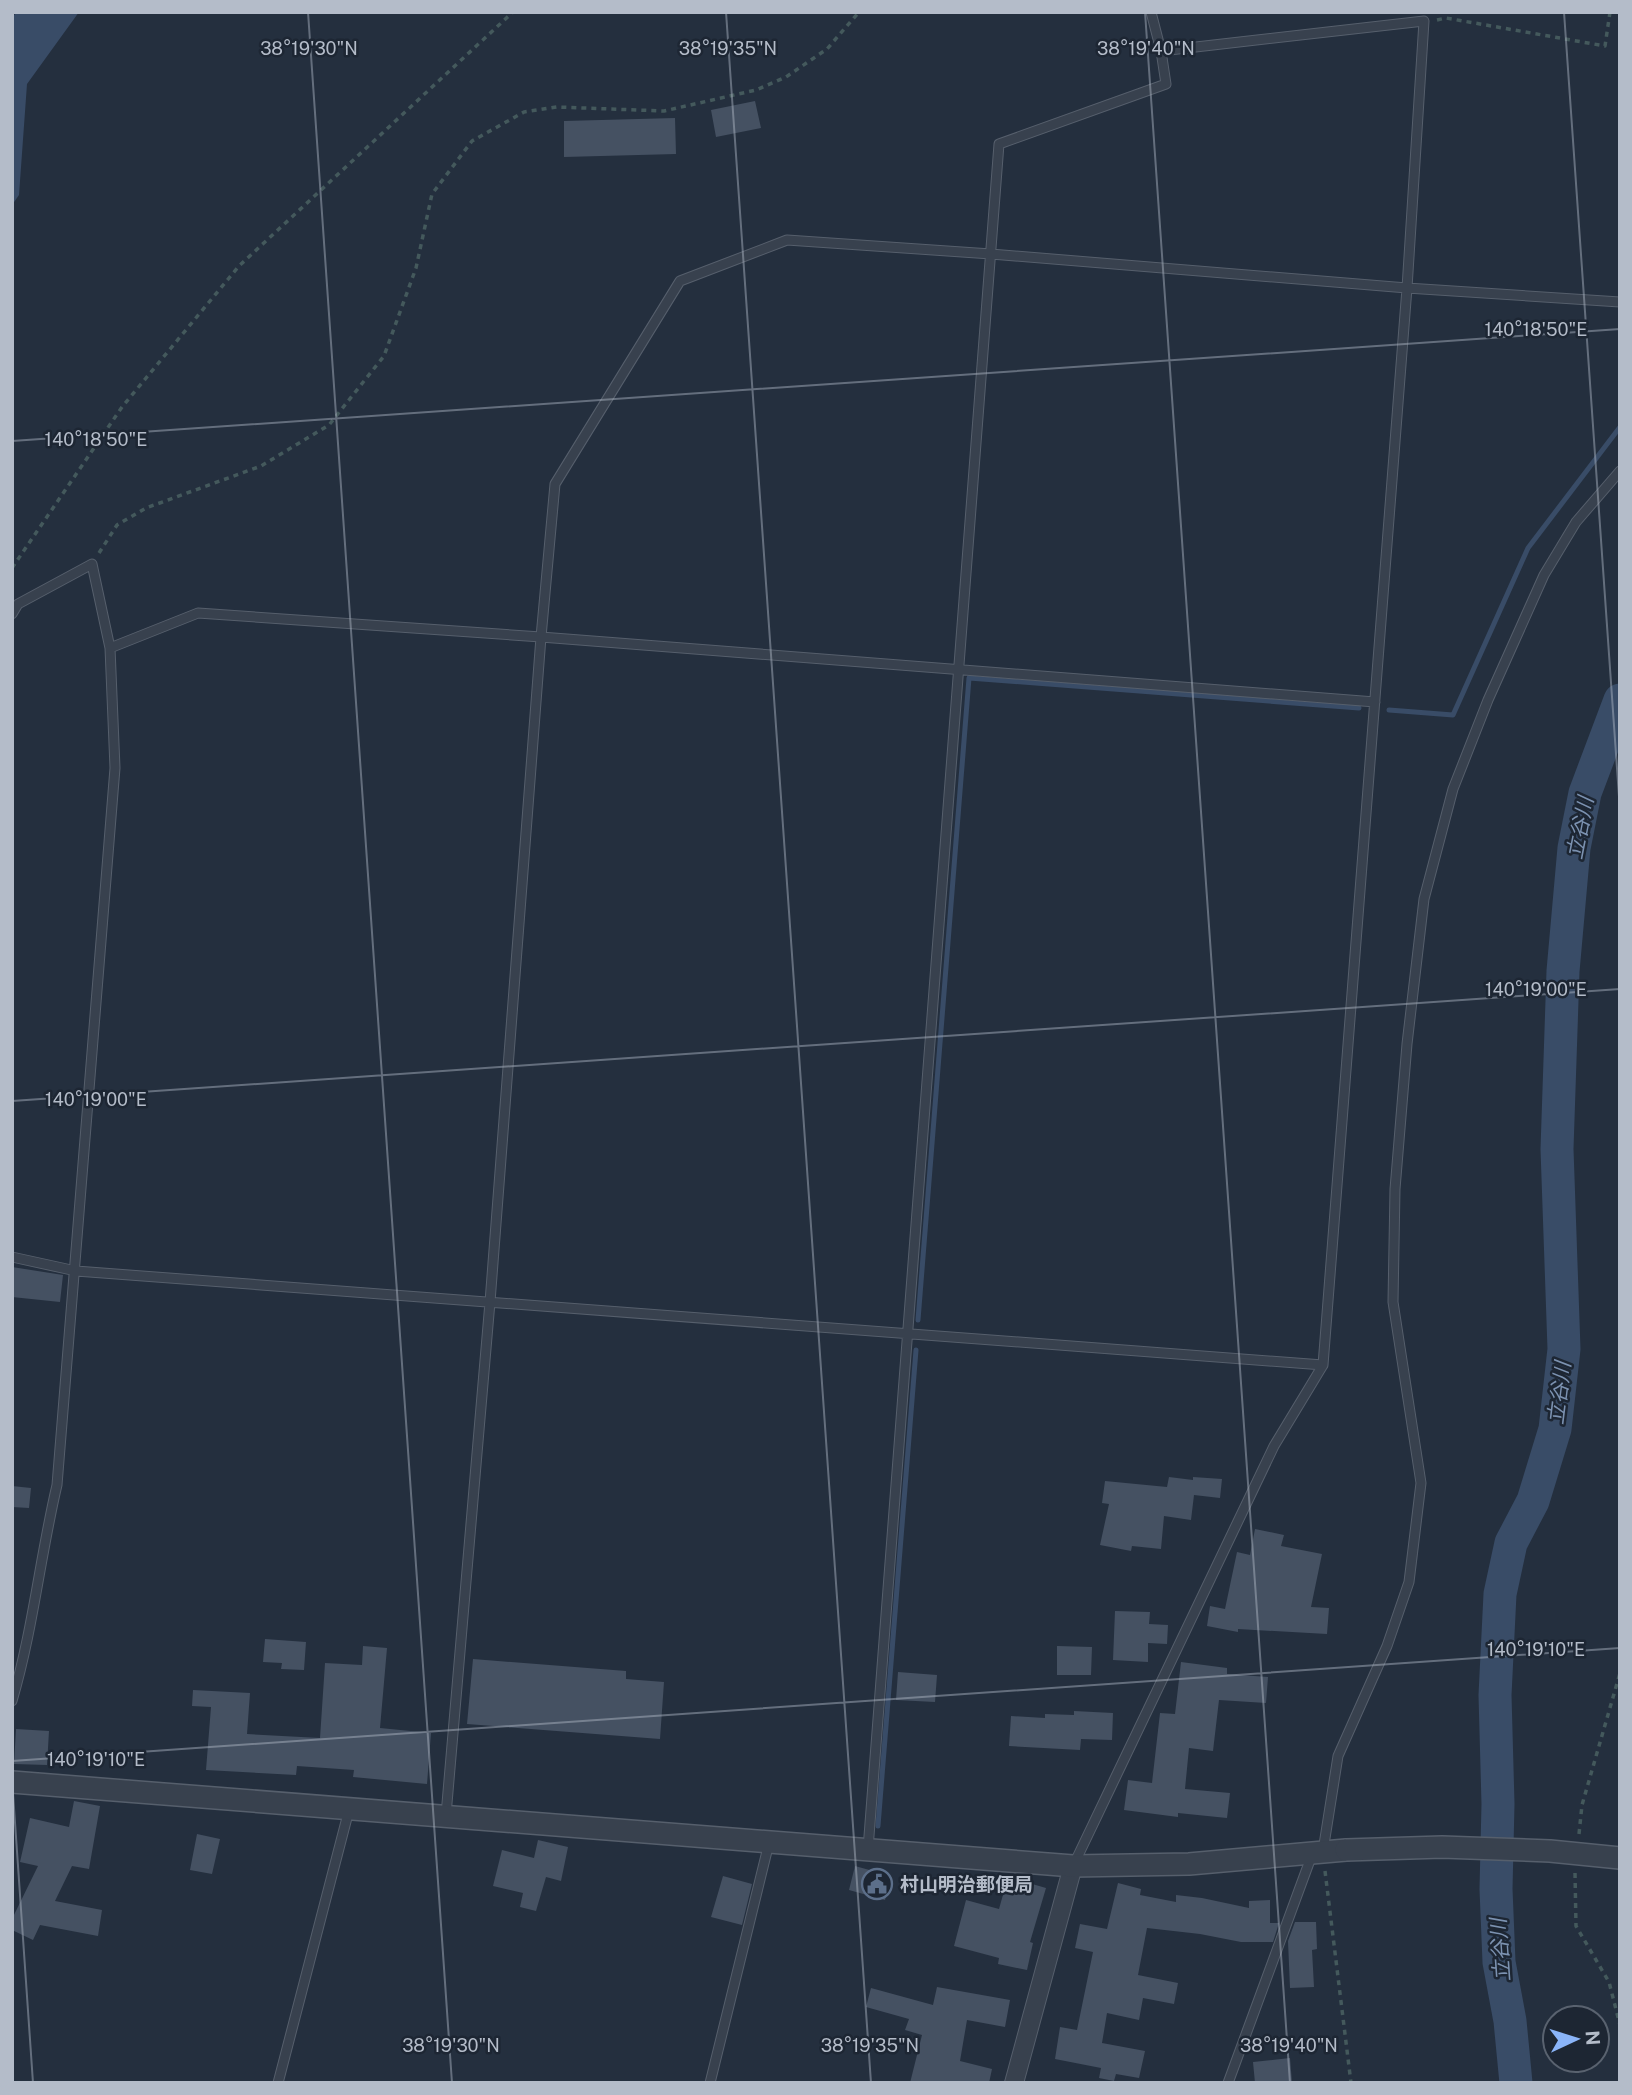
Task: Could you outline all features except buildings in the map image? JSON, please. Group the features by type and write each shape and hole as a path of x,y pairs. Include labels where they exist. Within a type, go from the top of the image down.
{"street":[{"path":"12,1782 1073,1866 1189,1864 1346,1850 1442,1847 1620,1858"},
{"path":"1014,2083 1073,1866"}],"lane":[{"path":"868,1849 999,144 1166,84 1151,12"},
{"path":"1073,1866 1274,1446 1323,1365 1407,288 1424,22 1161,51"},
{"path":"446,1817 555,484 680,281 787,240 1620,302"},
{"path":"1228,2083 1318,1852 1338,1756 1387,1646 1409,1582 1421,1483 1393,1302 1395,1189 1407,1044 1424,899 1453,789 1488,700 1544,575 1576,522 1620,471"},
{"path":"12,614 18,604 92,564 110,648 115,768 57,1485 38,1590 12,1701"},
{"path":"110,648 198,613 959,668 1375,702"},
{"path":"12,1257 76,1271 1323,1365"},
{"path":"278,2083 349,1810"},
{"path":"710,2083 769,1843"}],"path":[{"path":"12,568 122,407 239,266 513,12"},
{"path":"92,564 117,525 146,508 261,466 329,425 384,356 416,268 432,194 472,141 524,112 556,107 664,111 756,90 786,78 827,49 859,12"},
{"path":"1424,22 1446,18 1605,46 1610,12"},
{"path":"1620,1182 1620,1203"},
{"path":"1318,1852 1351,2083"}],"water":[{"path":"16,12 79,12 27,84 19,195 12,205 12,19"}],"waterway":[{"path":"1389,710 1453,715 1528,548 1620,427"},
{"path":"918,1320 969,678 1359,708"},
{"name":"立谷川","path":"1516,2083 1510,2021 1499,1962 1496,1889 1498,1804 1495,1695 1500,1594 1511,1543 1533,1501 1555,1429 1564,1349 1557,1149 1563,971 1574,848 1585,793 1620,700"},
{"path":"878,1826 916,1350"}],"place":[{"name":"村山明治郵便局","path":"877,1884"}]}
